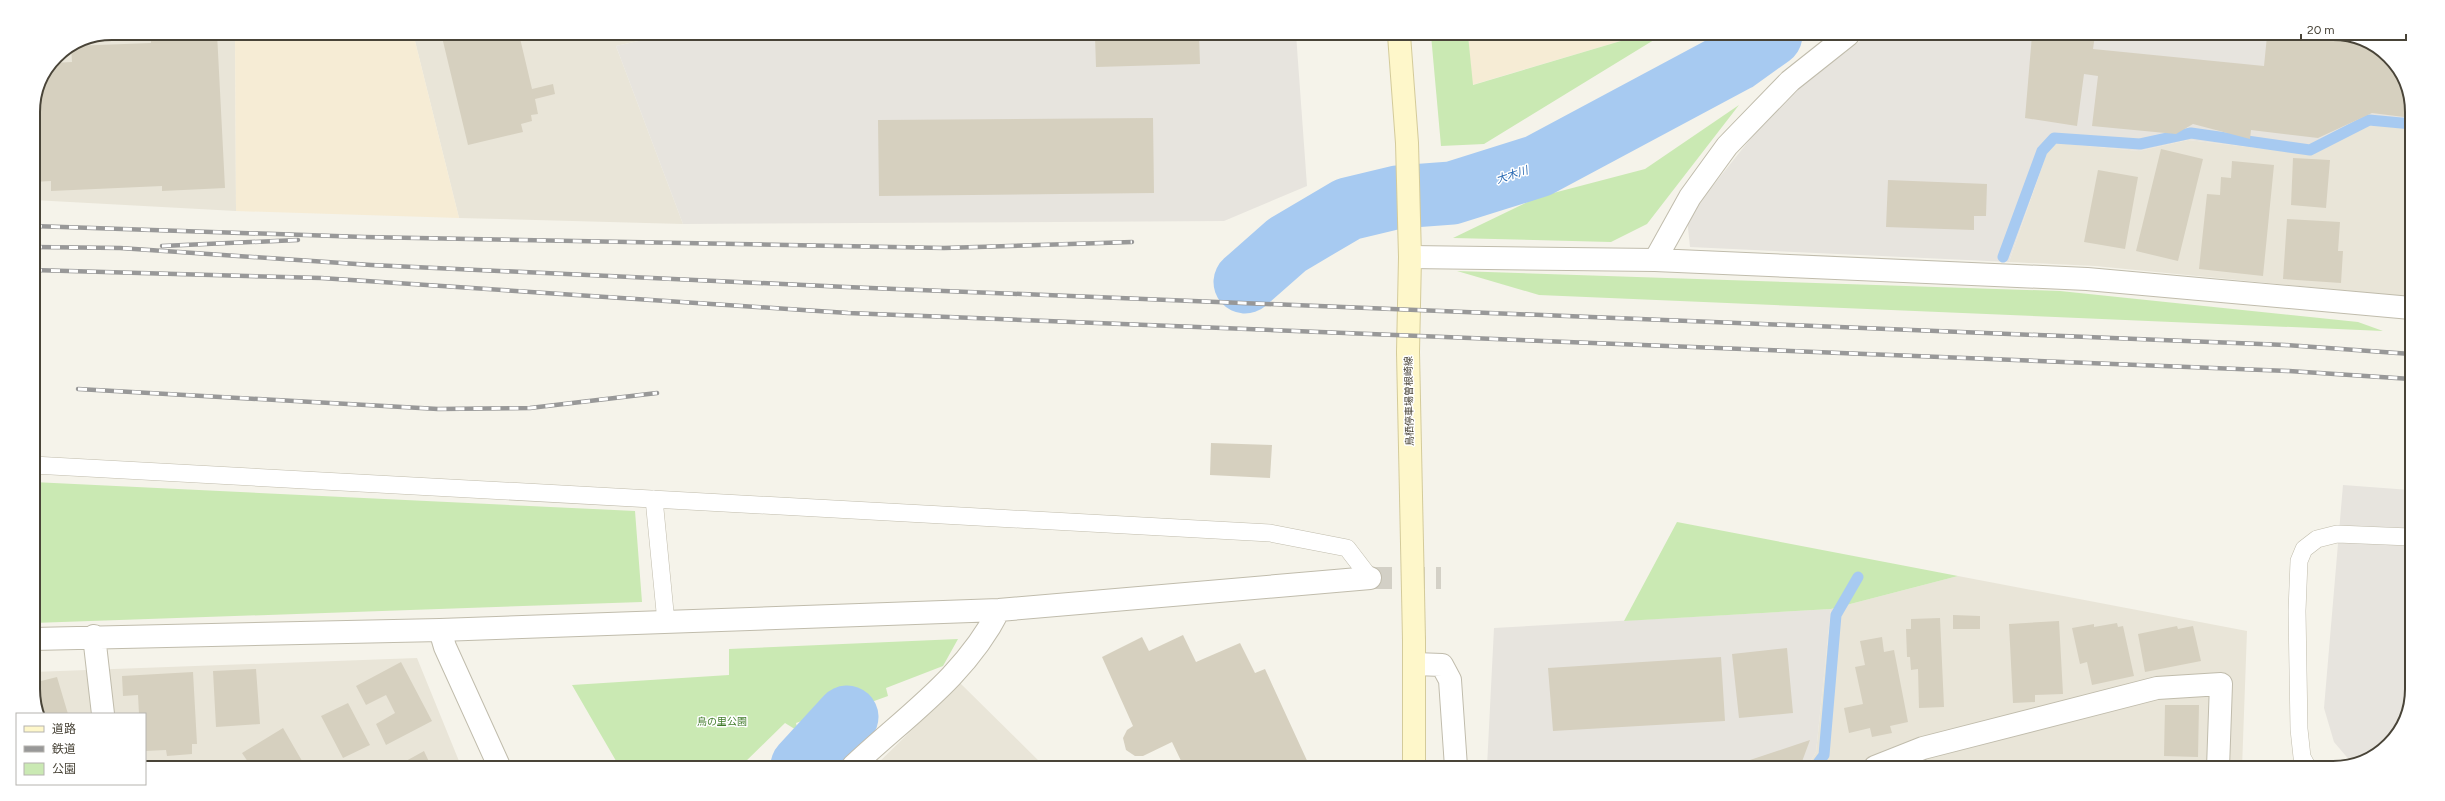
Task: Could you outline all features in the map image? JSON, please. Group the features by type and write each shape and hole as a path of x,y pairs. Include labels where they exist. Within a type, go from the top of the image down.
{"main road":[{"name":"鳥栖停車場曽根崎線","path":"1399,40 1408,143 1410,257 1408,352 1415,664 1414,761"}],"street":[{"path":"1655,260 1690,197 1727,146 1790,81 1842,40"},
{"path":"1410,257 1655,260 2087,279 2405,307"},
{"path":"40,639 94,636 440,630 999,610 1370,578"},
{"path":"859,761 948,682 986,635 999,610"},
{"path":"440,630 445,647 497,761"},
{"path":"94,636 103,713"},
{"path":"1415,664 1442,665 1450,680 1456,761"},
{"path":"1890,761 1923,748 2157,688 2221,684 2218,761"}],"lane":[{"path":"40,465 1270,533 1347,548 1370,578"},
{"path":"654,499 666,622"},
{"path":"2304,761 2302,756 2299,729 2297,611 2299,561 2304,549 2317,539 2338,534 2405,537"}],"shaded area":[{"path":"235,40 236,211 40,200 41,98 45,85 55,68 72,52 85,45 98,41"},
{"path":"235,40 415,40 459,218 236,211"},
{"path":"415,40 642,40 616,46 683,224 459,218"},
{"path":"642,40 1296,40 1307,186 1224,221 683,224 616,46"},
{"path":"1468,40 1624,40 1472,85"},
{"path":"1861,40 2333,40 2352,42 2360,45 2377,55 2390,68 2400,85 2404,98 2405,128 2370,125 2311,154 2188,140 2139,151 2057,143 2047,152 2009,262 1690,247 1687,218 1779,103"},
{"path":"2370,125 2405,128 2405,296 2095,266 2009,262 2047,152 2057,143 2139,151 2188,140 2311,154"},
{"path":"2343,485 2405,490 2405,689 2403,708 2393,729 2384,740 2365,754 2349,759 2334,742 2324,708"},
{"path":"1958,576 2247,631 2242,761 1811,761 1816,752 1831,609"},
{"path":"1831,609 1816,752 1811,761 1487,761 1494,628"},
{"path":"417,658 459,761 146,761 146,713 44,713 40,694 40,672"},
{"path":"960,683 1039,761 880,761"}],"green space":[{"path":"1431,40 1468,40 1473,85 1624,40 1654,40 1484,144 1441,146"},
{"path":"1739,105 1647,224 1611,242 1453,238 1538,197 1645,169"},
{"path":"1457,271 2060,291 2358,322 2383,331 1539,295"},
{"path":"40,482 635,511 642,602 40,623"},
{"path":"1677,522 1958,576 1831,609 1624,621"},
{"name":"鳥の里公園","path":"958,639 943,666 886,688 888,696 852,709 850,704 796,723 798,731 785,723 746,761 616,761 572,685 729,675 729,649"}],"building":[{"path":"151,40 217,40 225,188 162,191 162,186 51,191 51,181 40,182 40,112 42,93 52,72 60,63 72,62 71,53 84,46 151,43"},
{"path":"443,40 520,40 532,89 553,84 555,94 535,99 538,114 531,115 532,121 521,124 523,132 468,145"},
{"path":"1095,40 1199,40 1200,64 1096,67"},
{"path":"2032,40 2094,40 2093,49 2264,66 2267,40 2333,40 2352,42 2373,52 2390,68 2400,85 2405,107 2405,117 2372,113 2318,138 2251,130 2250,139 2193,124 2176,134 2092,126 2098,76 2084,74 2077,126 2025,118"},
{"path":"1153,118 1154,193 879,196 878,120"},
{"path":"2161,149 2203,159 2178,261 2136,251"},
{"path":"2293,158 2330,160 2326,208 2291,205"},
{"path":"2232,161 2274,165 2263,276 2199,269 2207,194 2220,195 2221,177 2231,178"},
{"path":"2098,170 2138,177 2125,249 2084,242"},
{"path":"1888,180 1987,184 1986,216 1974,216 1974,230 1886,227"},
{"path":"2287,219 2340,222 2338,251 2343,251 2341,283 2283,279"},
{"path":"1211,443 1272,445 1270,478 1210,475"},
{"path":"1953,615 1980,616 1980,629 1953,629"},
{"path":"1940,618 1944,707 1919,708 1918,669 1911,670 1910,657 1907,657 1906,629 1911,629 1911,619"},
{"path":"2059,621 2063,694 2035,695 2035,702 2013,703 2009,624"},
{"path":"2117,623 2118,627 2123,626 2134,676 2092,685 2087,662 2080,664 2072,628 2094,624 2094,627"},
{"path":"2177,626 2178,629 2193,626 2201,661 2145,672 2138,634"},
{"path":"1183,635 1196,662 1240,643 1255,673 1265,669 1307,761 1181,761 1172,742 1143,756 1135,756 1126,750 1123,738 1127,730 1133,726 1102,657 1142,637 1149,651"},
{"path":"1882,637 1884,652 1894,650 1908,722 1890,726 1892,733 1872,737 1870,728 1849,733 1844,708 1863,704 1855,667 1865,665 1860,641"},
{"path":"1787,648 1793,713 1739,718 1732,654"},
{"path":"1721,657 1725,721 1553,731 1548,668"},
{"path":"401,662 432,721 386,745 376,724 395,713 386,695 366,705 356,686"},
{"path":"256,669 260,724 216,727 213,671"},
{"path":"193,672 197,744 192,744 192,754 167,756 166,750 146,751 146,713 139,713 138,695 123,696 122,676"},
{"path":"57,677 68,713 44,713 41,703 40,681"},
{"path":"348,703 370,745 343,758 321,716"},
{"path":"2165,705 2199,705 2198,757 2164,756"},
{"path":"283,728 302,761 247,761 242,753"},
{"path":"1810,740 1802,761 1747,761"},
{"path":"424,751 429,761 406,761"}],"waterway":[{"name":"大木川","path":"1245,282 1287,245 1348,209 1398,197 1452,193 1538,166 1736,60 1764,40"},
{"path":"2003,257 2042,151 2054,138 2140,144 2191,133 2310,150 2369,120 2405,123"},
{"path":"1820,761 1824,755 1836,615 1858,577"},
{"name":"大木川","path":"807,761 847,717"}],"tunnel":[{"path":"1370,578 1441,578"}],"railway":[{"path":"40,226 364,237 944,248 1132,242"},
{"path":"162,246 298,240"},
{"path":"40,247 120,248 371,265 846,287 2285,345 2405,354"},
{"path":"40,270 321,278 848,313 2289,371 2405,379"},
{"path":"78,389 438,409 530,408 657,393"}]}
